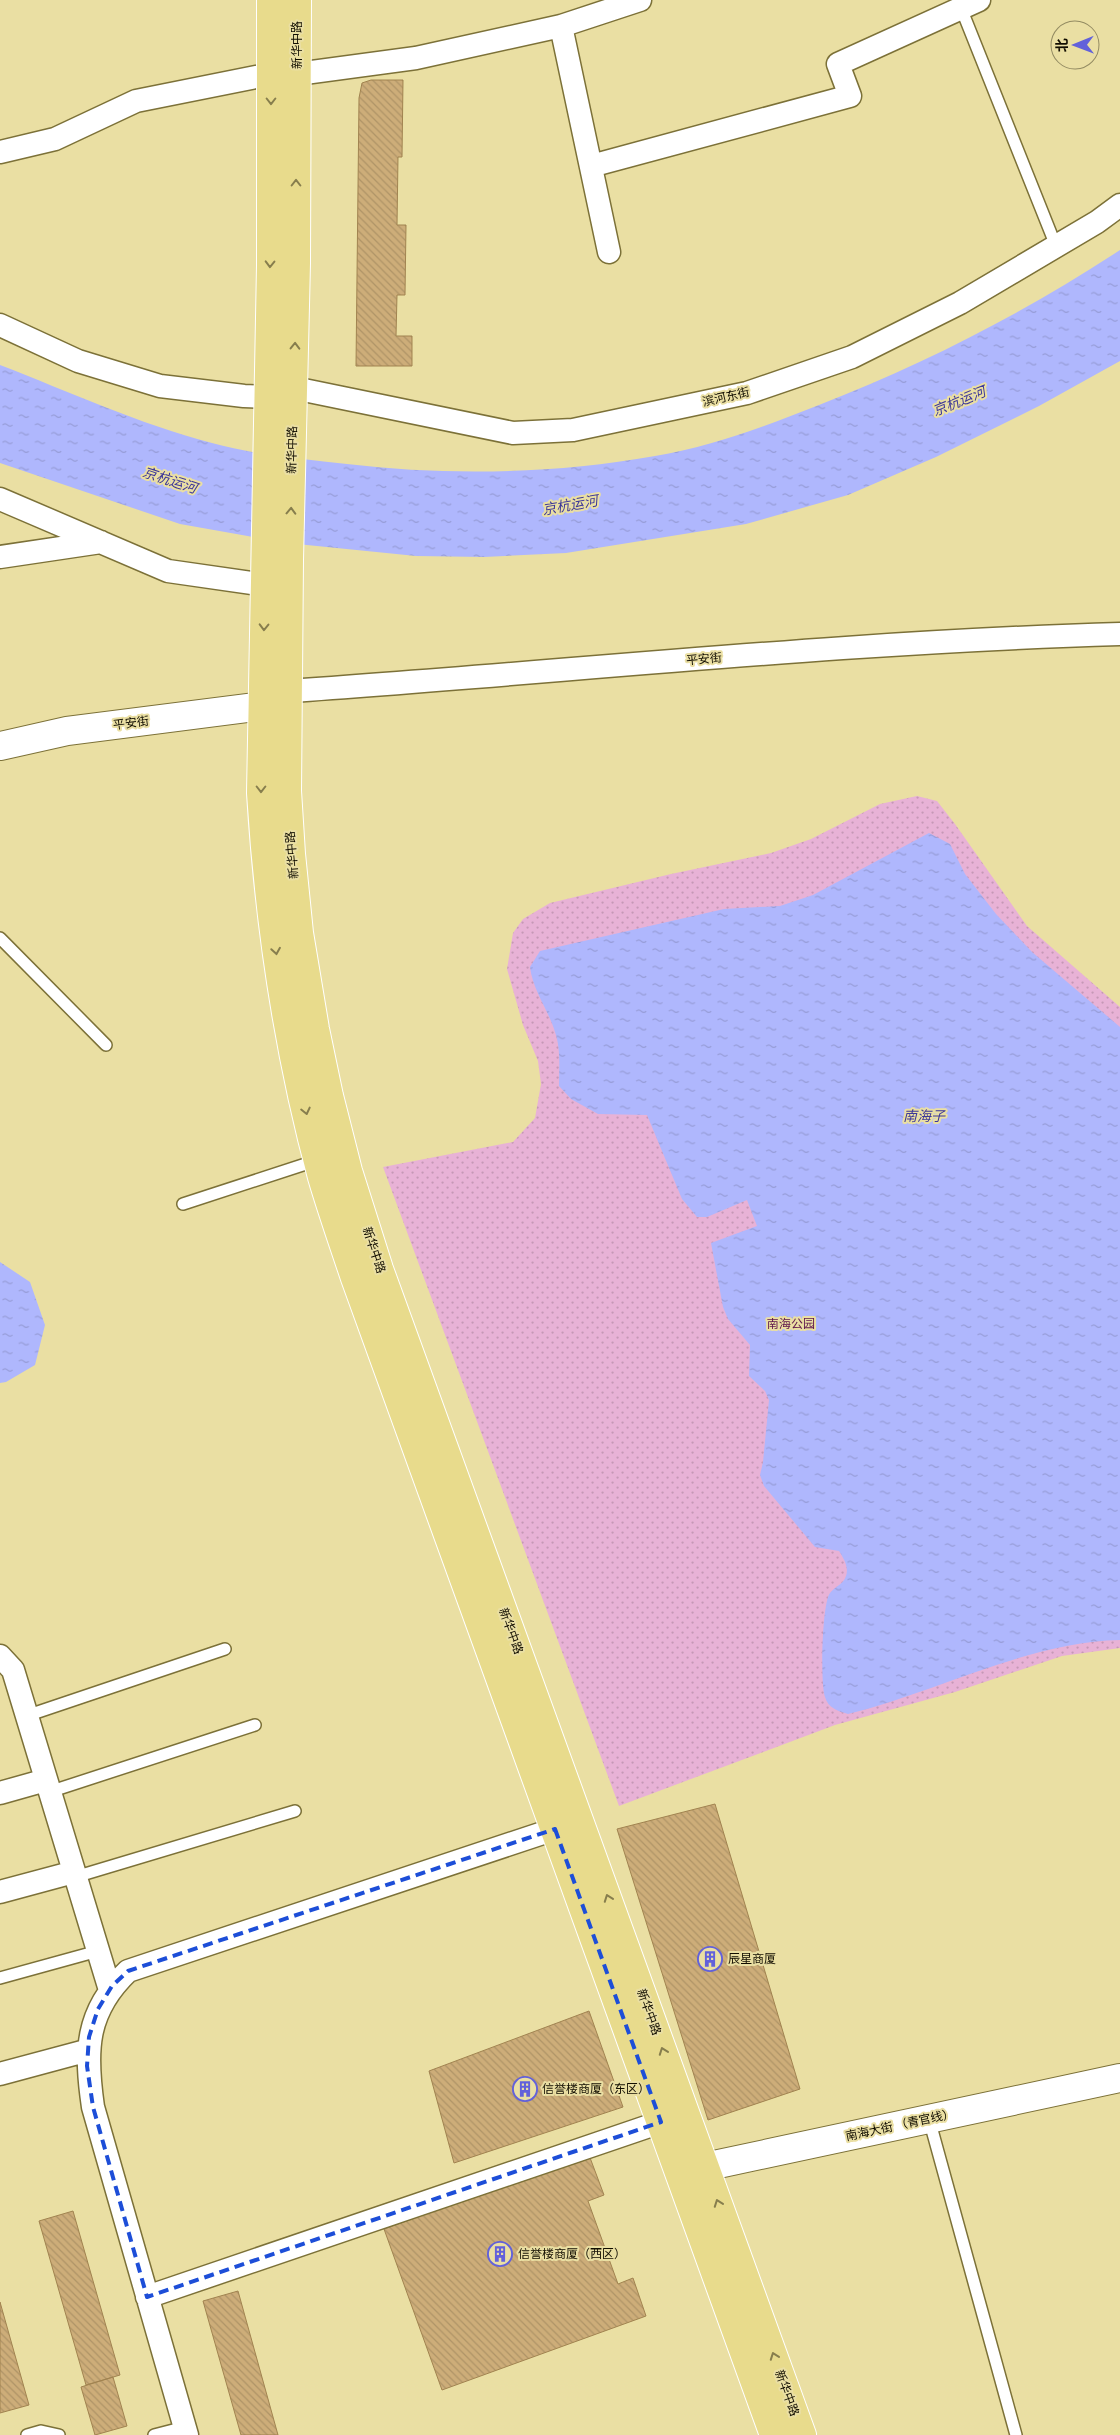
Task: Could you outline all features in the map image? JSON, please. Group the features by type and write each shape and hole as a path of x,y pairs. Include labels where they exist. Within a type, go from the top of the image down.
{"main road":[{"name":"新华中路","path":"271,0 284,74 294,388 280,447 263,706 261,794 265,858 274,938 290,1036 318,1160 359,1287 661,2122 692,2169 802,2435"},
{"name":"新华中路","path":"280,447 268,397 284,74 297,0"},
{"name":"新华中路","path":"273,568 289,691 287,791 299,932 315,1029 348,1171 380,1269 692,2169 774,2435"},
{"name":"平安街","path":"0,746 67,731 263,706"},
{"name":"南海大街 （青官线）","path":"692,2169 1120,2078"}],"street":[{"path":"0,152 55,139 136,101 284,74 416,58 561,26 640,0"},
{"path":"592,166 850,96 838,64 970,4"},
{"path":"561,26 609,252"},
{"name":"滨河东街","path":"294,388 513,433 573,430 746,393 852,356 960,304 1120,205"},
{"path":"0,325 78,361 160,386 268,397"},
{"path":"0,499 168,571 273,568"},
{"path":"0,557 101,542"},
{"name":"平安街","path":"289,691 488,678 736,656 979,639 1120,634"},
{"path":"0,1656 13,1670 110,1990"},
{"path":"0,1793 48,1786"},
{"path":"186,2431 92,2107 87,2066 89,2037 98,2008 110,1990 128,1971 555,1829"},
{"path":"0,1892 74,1874"},
{"path":"0,2074 89,2050"},
{"path":"147,2297 661,2122"}],"lane":[{"path":"970,4 1056,246"},
{"path":"0,938 106,1045"},
{"path":"184,1204 318,1160"},
{"path":"26,1716 225,1649"},
{"path":"48,1786 255,1725"},
{"path":"74,1874 295,1811"},
{"path":"0,1978 98,1951"},
{"path":"929,2119 1016,2435"},
{"path":"26,2435 41,2431 58,2435"},
{"path":"154,2435 186,2431"}],"highlighted area":[{"path":"555,1829 661,2122 147,2297 93,2107 87,2066 89,2037 98,2009 112,1986 128,1971"}],"green space":[{"name":"南海子","path":"917,796 937,801 1027,926 1120,1007 1120,1648 1062,1656 955,1692 835,1725 619,1806 383,1167 513,1142 535,1118 541,1084 538,1061 523,1025 507,969 513,933 523,919 550,903 671,874 771,853 811,839 880,804"}],"water":[{"name":"京杭运河","path":"1120,250 1120,361 1039,406 936,457 848,495 746,524 566,553 484,557 416,556 287,543 180,524 0,463 0,365 158,427 228,447 279,456 385,468 501,471 578,467 655,456 697,447 759,428 897,372 974,335 1048,295"},
{"name":"南海子","path":"929,833 950,844 965,874 996,914 1032,952 1120,1027 1120,1640 1051,1649 1017,1658 881,1705 848,1714 834,1708 826,1701 823,1689 822,1661 827,1600 830,1593 845,1579 847,1573 846,1563 839,1551 815,1547 764,1486 760,1475 769,1400 765,1391 749,1376 750,1345 728,1319 723,1307 711,1243 757,1226 747,1200 707,1217 697,1217 682,1199 647,1115 598,1114 571,1099 559,1086 557,1038 537,992 530,967 540,951 724,909 780,906 813,895"},
{"path":"0,1262 30,1282 45,1325 35,1365 6,1382 0,1383"}],"building":[{"path":"371,80 403,80 402,157 398,157 397,225 406,225 405,295 397,295 396,336 412,336 412,366 356,366 359,98 362,83"},
{"name":"辰星商厦","path":"715,1804 800,2089 708,2120 617,1829"},
{"name":"信誉楼商厦（东区）","path":"589,2011 623,2107 454,2163 429,2071"},
{"name":"信誉楼商厦（西区）","path":"589,2155 604,2195 588,2201 618,2284 633,2278 646,2316 442,2390 384,2229"},
{"path":"73,2211 120,2375 86,2385 39,2221"},
{"path":"238,2291 278,2435 241,2435 203,2301"},
{"path":"0,2302 29,2405 0,2413"},
{"path":"113,2377 127,2426 95,2435 81,2387"}],"place":[{"name":"辰星商厦","path":"710,1959"},
{"name":"信誉楼商厦（东区）","path":"525,2089"},
{"name":"信誉楼商厦（西区）","path":"500,2254"}],"park label":[{"name":"南海公园","path":"791,1324"}]}
